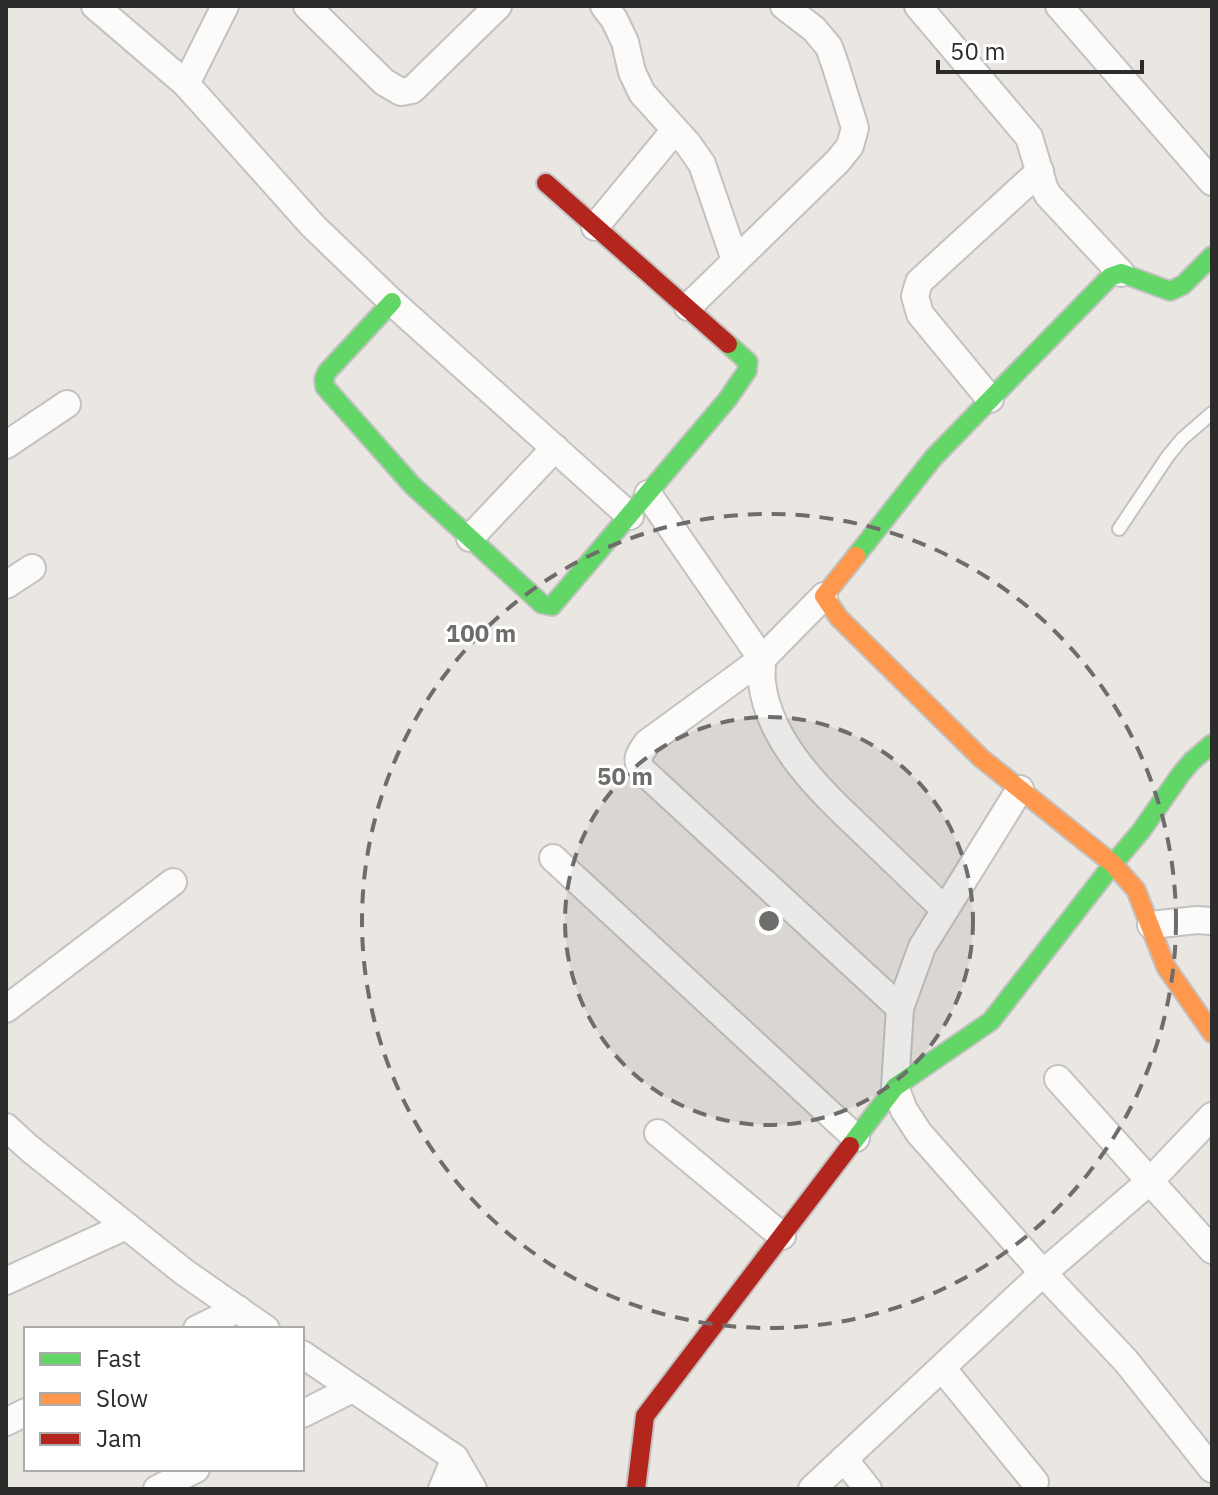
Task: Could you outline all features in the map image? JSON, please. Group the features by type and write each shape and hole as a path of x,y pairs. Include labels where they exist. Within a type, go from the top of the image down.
{"street":[{"path":"95,6 186,84 313,226 392,302 630,516"},
{"path":"186,84 225,6"},
{"path":"307,6 384,82 401,92 412,90 498,6"},
{"path":"604,6 625,42 632,72 642,93 702,164 735,260"},
{"path":"688,307 850,146 855,128 829,47 814,29 784,6"},
{"path":"918,6 1029,137 1048,195 1121,273 1170,291 1183,285 1212,256"},
{"path":"1059,6 1212,182"},
{"path":"595,227 675,130"},
{"path":"990,399 920,314 915,296 919,282 1040,171"},
{"path":"392,302 327,372 325,387 412,485 542,604 552,606 727,400 747,371 748,362 546,183"},
{"path":"900,1008 655,782 638,764 638,756 647,743 762,659 824,596 934,457 1110,277 1121,273"},
{"path":"6,445 67,404"},
{"path":"470,538 555,448"},
{"path":"648,494 762,659 762,684 772,716 790,751 841,811 944,909"},
{"path":"6,585 32,568"},
{"path":"824,596 839,618 970,748 1113,864 1136,890 1166,967 1212,1033"},
{"path":"636,1489 645,1416 895,1087 991,1021 1141,831 1192,761 1212,744"},
{"path":"1020,789 922,947 900,1008 895,1087 904,1110 919,1133 1126,1361 1212,1469"},
{"path":"553,858 856,1138"},
{"path":"6,1009 173,882"},
{"path":"1151,925 1212,921"},
{"path":"1058,1079 1212,1250"},
{"path":"812,1489 1043,1273 1150,1181 1212,1116"},
{"path":"658,1133 782,1236"},
{"path":"9,1134 184,1272 263,1327"},
{"path":"6,1281 126,1226"},
{"path":"201,1327 238,1309"},
{"path":"304,1355 455,1458 473,1489"},
{"path":"942,1368 1035,1482"},
{"path":"304,1413 352,1389"},
{"path":"6,1422 24,1413"},
{"path":"442,1489 455,1458"},
{"path":"844,1459 868,1489"},
{"path":"157,1489 192,1471"}],"lane":[{"path":"1119,529 1168,456 1212,413"}],"traffic: fast":[{"path":"856,556 934,457 1110,277 1121,273 1170,291 1183,285 1212,256"},
{"path":"392,302 327,372 325,387 412,485 542,604 552,606 727,400 747,371 748,362 728,344"},
{"path":"850,1146 895,1087 991,1021 1141,831 1181,774 1212,744"}],"traffic: slow":[{"path":"856,556 824,596 839,618 981,758 1113,864 1136,890 1166,967 1212,1033"}],"traffic: jam":[{"path":"546,183 728,344"},
{"path":"636,1489 645,1416 850,1146"}]}
